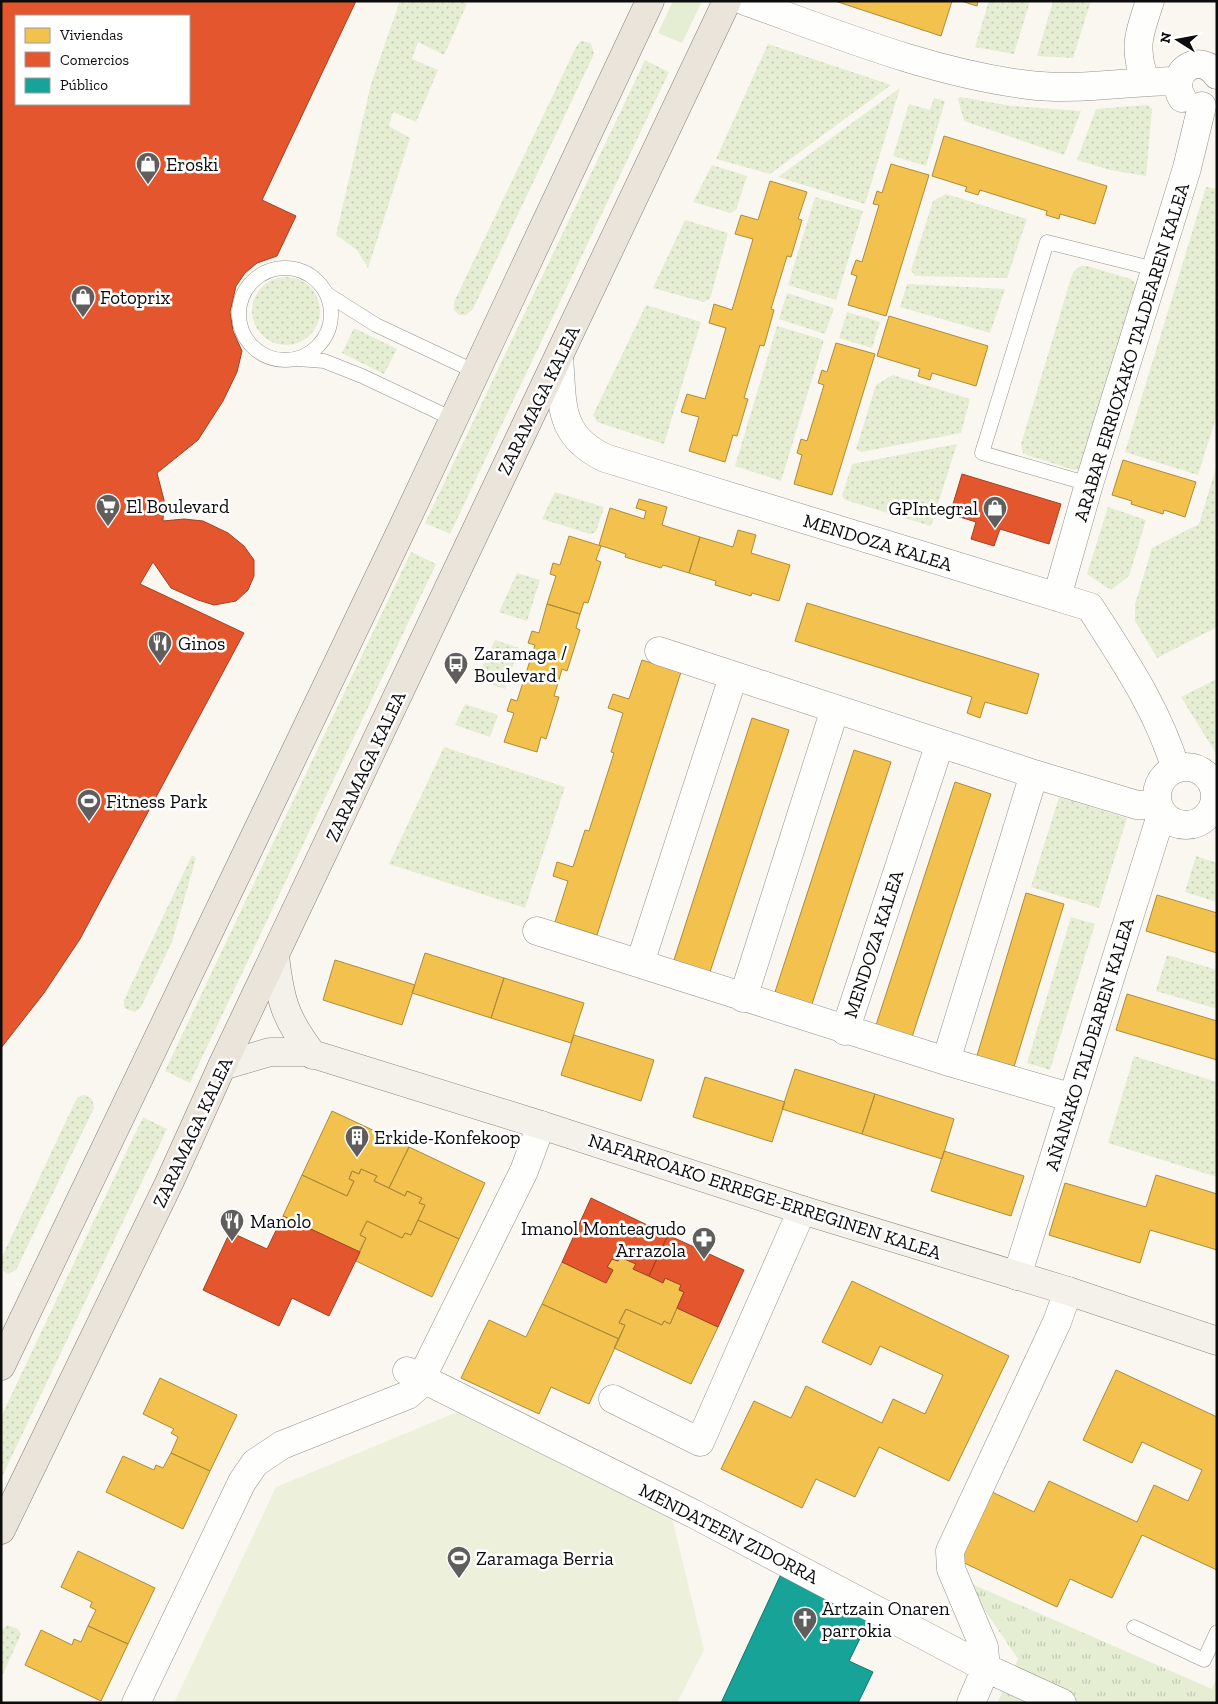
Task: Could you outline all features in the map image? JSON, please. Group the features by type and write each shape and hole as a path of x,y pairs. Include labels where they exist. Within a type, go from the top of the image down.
{"main road":[{"path":"1,1366 476,372 650,1"},
{"name":"ZARAMAGA KALEA","path":"1,1530 170,1181 222,1066 727,1"}],"street":[{"path":"745,1 816,28 926,63 985,78 1029,85 1059,87 1145,81 1178,81"},
{"path":"1145,81 1139,64 1138,40 1150,1"},
{"path":"1209,100 1192,105 1183,100 1178,91 1178,81 1181,72 1189,66 1199,64 1209,66 1217,74"},
{"name":"ARABAR ERRIOXAKO TALDEAREN KALEA","path":"1057,597 1089,484 1209,100"},
{"name":"MENDOZA KALEA","path":"559,357 566,419 573,434 587,449 614,461 1090,607 1149,700 1166,736 1176,769"},
{"path":"659,651 1034,774 1137,805 1160,808"},
{"path":"640,963 734,677"},
{"path":"743,998 835,710"},
{"name":"MENDOZA KALEA","path":"845,1030 940,744"},
{"path":"1196,768 1211,780 1216,799 1212,820 1192,825 1183,825 1167,818 1160,808 1158,790 1160,783 1170,772 1176,769 1196,768"},
{"path":"946,1061 1034,774"},
{"name":"AÑANAKO TALDEAREN KALEA","path":"1017,1276 1073,1098 1160,808"},
{"name":"MENDOZA KALEA","path":"537,931 845,1030 1073,1098"},
{"path":"275,956 284,1008 296,1033 313,1055"},
{"name":"NAFARROAKO ERREGE-ERREGINEN KALEA","path":"222,1066 270,1052 306,1052 541,1125 802,1210 1068,1291 1217,1341"},
{"path":"136,1703 242,1482 255,1463 282,1445 408,1394 414,1374 524,1171 541,1125"},
{"path":"613,1399 700,1442 802,1210"},
{"path":"971,1703 986,1668 984,1647 951,1569 950,1551 1057,1322 1068,1291"},
{"name":"MENDATEEN ZIDORRA","path":"414,1374 694,1514 986,1668 1062,1703"}],"lane":[{"path":"1089,484 982,453 1047,242 1155,269"},
{"path":"245,273 254,275 284,267 295,269 314,278 327,294 376,325 476,372"},
{"path":"262,273 235,302 244,337 254,349 268,357 282,361 297,359 324,362 362,376 453,420"},
{"path":"297,359 308,354 324,338 331,317 327,294"},
{"path":"1134,1627 1204,1660 1217,1632"}],"green space":[{"path":"400,1 462,1 467,4 444,55 418,42 412,59 438,70 416,122 393,112 389,126 410,138 368,268 357,250 336,235 371,84"},
{"path":"673,1 702,1 682,43 658,33"},
{"path":"989,1 1030,1 1014,54 975,47"},
{"path":"1053,1 1091,1 1073,58 1037,56"},
{"path":"581,41 591,43 594,54 473,309 466,315 459,315 454,310 454,302 577,45"},
{"path":"768,44 891,85 770,174 716,159"},
{"path":"645,60 669,72 450,534 425,523"},
{"path":"900,88 865,204 778,177"},
{"path":"960,97 1012,106 1081,111 1064,155 964,121 958,99"},
{"path":"934,98 945,101 926,166 893,156 909,104 930,110"},
{"path":"1148,105 1152,109 1146,176 1110,170 1077,160 1096,109"},
{"path":"712,165 747,176 736,210 730,213 693,202"},
{"path":"1206,187 1217,189 1217,415 1198,475 1125,452"},
{"path":"946,194 1027,219 1007,278 915,276 911,270 933,201"},
{"path":"815,197 863,211 836,300 788,285"},
{"path":"685,220 728,233 710,299 703,302 653,288"},
{"path":"1081,266 1087,266 1131,279 1135,283 1136,291 1080,469 1074,470 1027,455 1023,453 1021,444 1071,278 1074,271"},
{"path":"286,277 299,280 310,287 317,298 320,311 317,324 310,335 299,342 286,345 273,342 262,335 255,324 252,311 255,298 262,287 273,280"},
{"path":"907,284 1005,289 990,333 900,307"},
{"path":"787,293 834,308 825,334 779,319"},
{"path":"646,305 701,322 664,444 597,422 593,415"},
{"path":"847,312 880,322 872,348 839,338"},
{"path":"777,326 824,340 781,481 735,466"},
{"path":"354,328 397,349 384,374 342,353"},
{"path":"893,375 970,399 961,433 861,452 856,449 876,385"},
{"path":"957,444 931,526 845,500 842,496 852,464"},
{"path":"1217,465 1217,627 1157,658 1135,621 1135,604 1152,548 1199,524"},
{"path":"555,492 604,507 596,532 590,534 542,519"},
{"path":"1108,507 1146,520 1129,576 1111,590 1087,574"},
{"path":"411,552 436,564 190,1083 165,1071"},
{"path":"517,573 540,580 527,621 499,612"},
{"path":"495,640 519,648 505,689 476,680"},
{"path":"1217,679 1217,755 1181,697"},
{"path":"465,704 498,715 490,737 455,725"},
{"path":"444,747 565,787 525,908 389,864"},
{"path":"1059,797 1127,818 1099,908 1031,887"},
{"path":"192,855 196,858 172,942 141,1007 135,1012 124,1008 124,1000"},
{"path":"1196,856 1217,863 1217,902 1185,892"},
{"path":"1071,917 1095,924 1050,1070 1027,1063"},
{"path":"1167,955 1217,970 1217,1009 1156,991"},
{"path":"1134,1056 1217,1082 1217,1177 1108,1143"},
{"path":"85,1095 92,1099 94,1108 16,1270 8,1274 3,1271 1,1259 76,1100 80,1096"},
{"path":"143,1117 167,1129 1,1479 1,1417"},
{"name":"Zaramaga Berria","path":"462,1410 670,1509 704,1650 677,1703 174,1703 276,1487"},
{"path":"965,1581 1212,1689 1217,1677 1217,1703 997,1703 1018,1659"},
{"path":"7,1625 18,1629 21,1634 1,1678 1,1631"}],"building: Viviendas":[{"path":"835,1 952,1 941,36"},
{"path":"961,1 978,1 977,6"},
{"path":"944,136 1107,186 1095,224 1060,214 1059,219 1046,215 1047,211 980,190 978,195 965,191 967,187 932,176"},
{"path":"891,164 929,175 886,316 848,305 857,276 851,274 856,260 862,262 879,205 873,204 877,191 882,193"},
{"path":"770,181 807,192 798,219 802,220 791,257 787,256 771,309 774,310 764,346 760,345 744,398 748,399 737,436 733,435 725,462 689,451 699,417 681,412 687,394 705,399 726,328 709,323 714,304 732,310 753,239 735,234 741,215 758,220"},
{"path":"889,316 988,346 976,386 932,373 930,380 918,376 920,369 877,356"},
{"path":"836,343 875,354 832,495 794,484 802,455 797,453 801,439 807,441 824,385 818,383 822,370 827,372"},
{"path":"1123,460 1196,482 1185,517 1164,510 1163,514 1131,504 1132,501 1112,495"},
{"path":"639,499 667,507 662,525 700,537 689,573 663,565 661,568 625,557 626,554 599,545 610,508 644,519 646,511 636,508"},
{"path":"738,530 756,535 751,553 790,565 779,601 752,593 751,596 715,585 716,581 689,573 700,537 733,547"},
{"path":"569,536 601,546 596,560 601,562 588,603 584,602 580,614 547,604 556,576 550,574 553,563 560,565"},
{"path":"807,603 1039,674 1027,714 985,702 980,718 967,713 972,697 795,641"},
{"path":"547,604 580,614 576,628 580,630 567,671 562,669 558,683 526,673 535,645 528,643 532,631 539,633"},
{"path":"642,660 681,672 597,935 555,922 568,881 553,876 557,862 573,867 585,830 589,831 614,753 611,752 623,713 608,708 613,694 629,699"},
{"path":"526,673 558,683 554,696 559,697 546,739 541,737 537,752 504,742 514,713 507,711 511,699 517,701"},
{"path":"752,718 789,730 710,972 674,960"},
{"path":"854,750 891,762 812,1004 775,992"},
{"path":"955,782 991,794 912,1037 876,1025"},
{"path":"1026,893 1064,904 1013,1070 976,1059"},
{"path":"1157,895 1217,913 1217,953 1146,931"},
{"path":"425,953 504,978 491,1018 412,993"},
{"path":"335,960 415,985 402,1025 323,1000"},
{"path":"504,978 584,1003 571,1043 491,1018"},
{"path":"1127,994 1217,1021 1217,1060 1116,1030"},
{"path":"574,1035 654,1060 641,1101 561,1075"},
{"path":"795,1069 875,1094 862,1134 782,1109"},
{"path":"705,1077 785,1102 772,1142 693,1117"},
{"path":"875,1094 954,1119 942,1159 862,1134"},
{"name":"Erkide-Konfekoop","path":"332,1111 409,1147 389,1188 374,1181 377,1176 361,1169 359,1174 352,1171 349,1179 354,1181 347,1196 302,1175"},
{"path":"409,1147 485,1183 459,1239 418,1220 425,1205 419,1203 422,1198 407,1191 405,1196 389,1188"},
{"path":"944,1151 1024,1176 1011,1216 931,1191"},
{"path":"361,1169 377,1176 374,1181 405,1196 407,1191 422,1198 419,1203 425,1205 411,1235 405,1233 402,1238 367,1221 360,1235 366,1238 359,1252 283,1216 302,1175 347,1196 354,1181 349,1179 352,1171 359,1174"},
{"path":"1156,1175 1217,1194 1217,1250 1150,1230 1140,1263 1049,1235 1065,1183 1146,1207"},
{"path":"418,1220 459,1239 432,1297 356,1261 366,1238 360,1235 367,1221 402,1238 405,1233 411,1235"},
{"path":"620,1257 636,1264 633,1269 663,1283 665,1278 681,1285 679,1290 684,1292 670,1324 664,1321 662,1325 626,1309 619,1323 625,1325 619,1339 542,1304 562,1262 606,1283 613,1270 607,1267 612,1259 618,1261"},
{"path":"852,1281 1009,1356 949,1481 879,1447 855,1497 816,1479 802,1508 721,1469 754,1401 791,1418 806,1386 882,1423 893,1399 925,1414 943,1375 880,1346 871,1365 822,1342"},
{"path":"542,1304 619,1339 589,1404 551,1387 539,1414 461,1378 489,1320 526,1337"},
{"path":"677,1308 718,1327 691,1384 614,1348 625,1325 619,1323 626,1309 662,1325 664,1321 670,1324"},
{"path":"1116,1370 1217,1417 1217,1570 1142,1535 1112,1598 1070,1579 1057,1607 960,1561 992,1492 1034,1512 1049,1481 1137,1522 1154,1485 1188,1501 1202,1470 1142,1442 1132,1463 1083,1440"},
{"path":"160,1378 237,1415 210,1471 171,1453 178,1437 171,1433 174,1429 143,1414"},
{"path":"171,1453 210,1471 183,1529 106,1492 123,1456 154,1470 156,1465 163,1468"},
{"path":"78,1551 155,1588 128,1644 88,1626 96,1610 90,1607 92,1602 61,1587"},
{"path":"88,1626 128,1644 101,1701 25,1665 41,1630 72,1645 74,1639 81,1642"}],"building: Comercios":[{"name":"El Boulevard","path":"1,1 356,1 262,200 296,216 277,256 257,263 245,273 236,286 230,312 233,331 242,351 237,372 223,401 198,440 157,473 164,500 163,521 184,519 203,521 228,533 244,546 254,560 254,576 248,590 236,601 214,605 171,588 153,562 140,584 244,633 80,939 44,993 1,1048"},
{"path":"962,474 1061,504 1049,544 1000,529 994,546 971,539 976,522 950,514"},
{"path":"591,1198 668,1235 649,1276 633,1269 636,1264 620,1257 618,1261 612,1259 607,1267 613,1270 606,1283 562,1262"},
{"path":"283,1216 360,1252 329,1316 292,1298 279,1326 203,1290 230,1232 267,1249"},
{"path":"668,1235 744,1270 718,1327 677,1308 684,1292 679,1290 681,1285 665,1278 663,1283 649,1276"}],"building: Público":[{"name":"Artzain Onaren parrokia","path":"781,1574 869,1620 849,1661 873,1672 858,1703 721,1703"}],"place":[{"name":"Eroski","path":"148,185"},
{"name":"Fotoprix","path":"83,318"},
{"name":"El Boulevard","path":"108,527"},
{"name":"GPIntegral","path":"995,529"},
{"name":"Ginos","path":"160,664"},
{"name":"Zaramaga / Boulevard","path":"456,685"},
{"name":"Fitness Park","path":"89,822"},
{"name":"Erkide-Konfekoop","path":"357,1158"},
{"name":"Manolo","path":"232,1242"},
{"name":"Imanol Monteagudo Arrazola","path":"704,1260"},
{"name":"Zaramaga Berria","path":"459,1579"},
{"name":"Artzain Onaren parrokia","path":"805,1640"}]}
